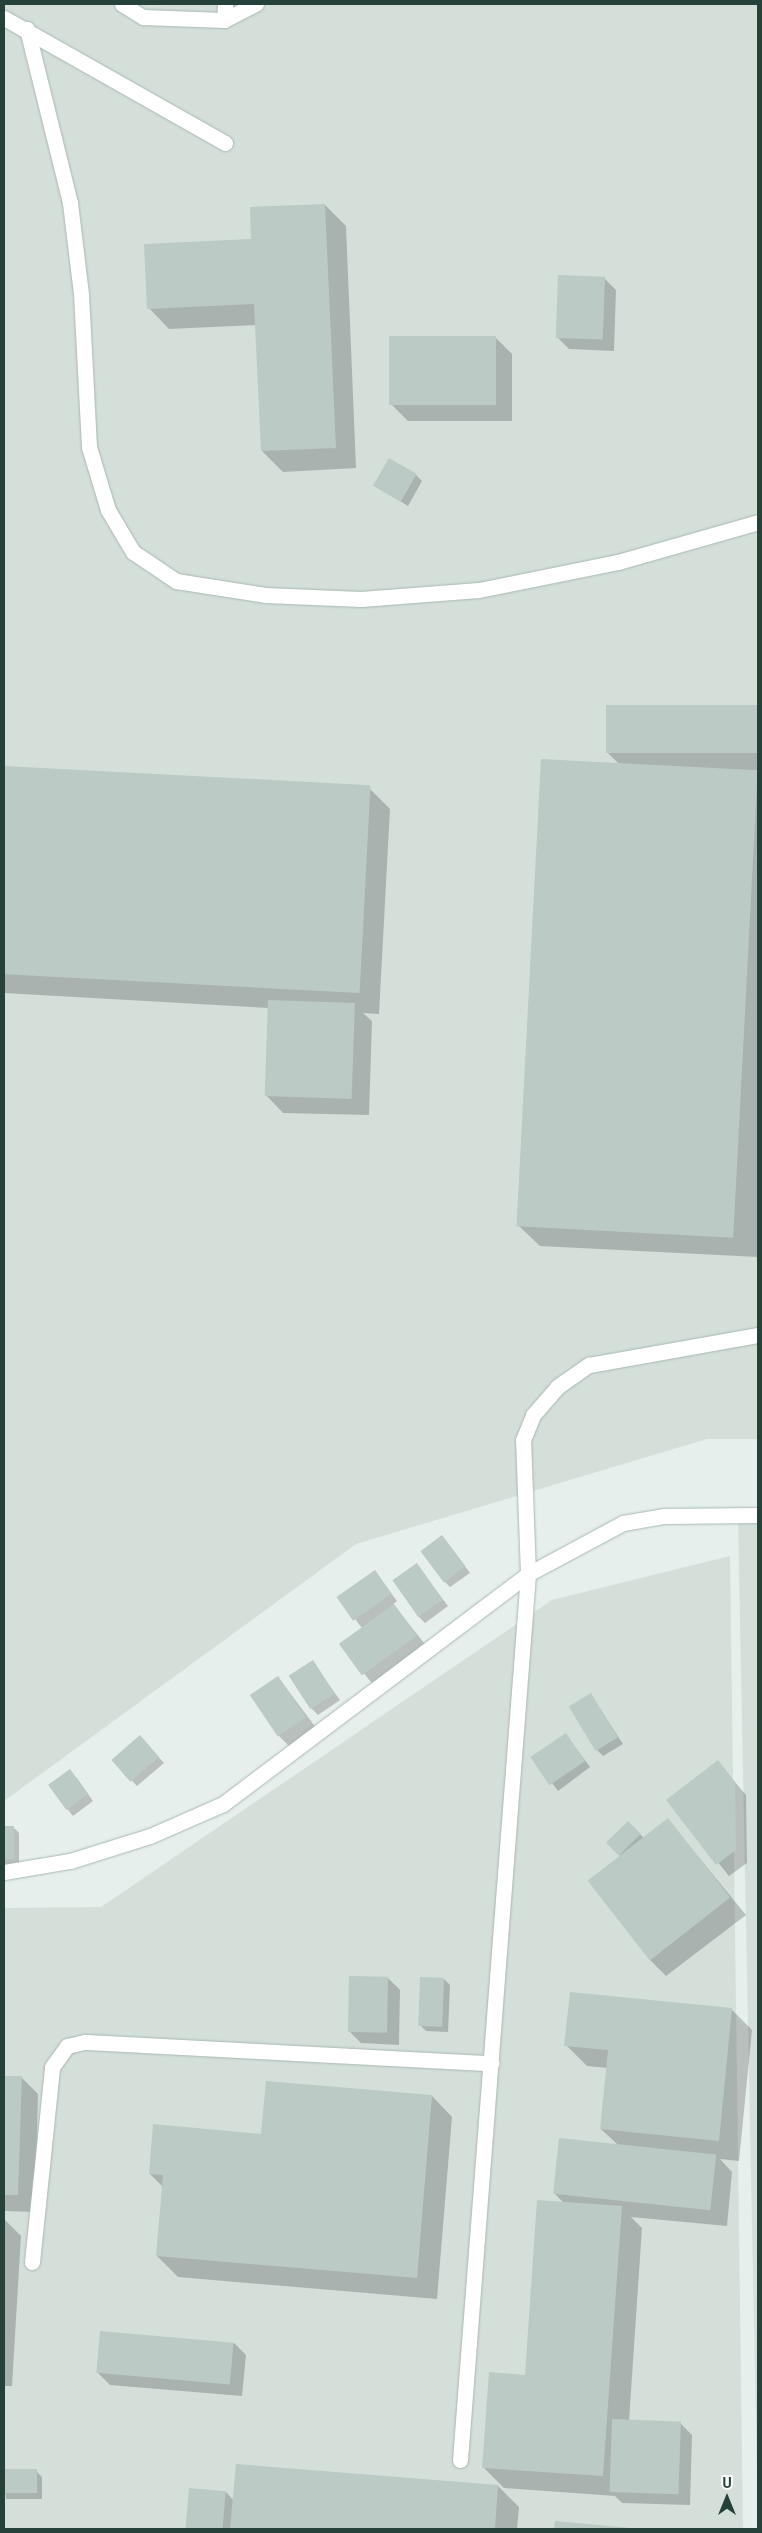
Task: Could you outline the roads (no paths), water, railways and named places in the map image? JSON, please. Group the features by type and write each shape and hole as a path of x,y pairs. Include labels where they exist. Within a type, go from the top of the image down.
{"lane":[{"path":"122,4 143,10 224,20 256,4"},
{"path":"224,20 225,4"},
{"path":"4,18 27,29 225,143"},
{"path":"27,29 70,203 81,294 89,447 108,510 133,552 176,581 265,595 361,599 479,590 618,562 758,522"},
{"path":"460,2460 528,1574 524,1440 533,1415 556,1387 589,1365 758,1335"},
{"path":"4,1872 70,1861 150,1836 223,1804 528,1574 623,1523 664,1516 758,1515"},
{"path":"32,2262 52,2066 67,2046 85,2042 491,2063"}]}
